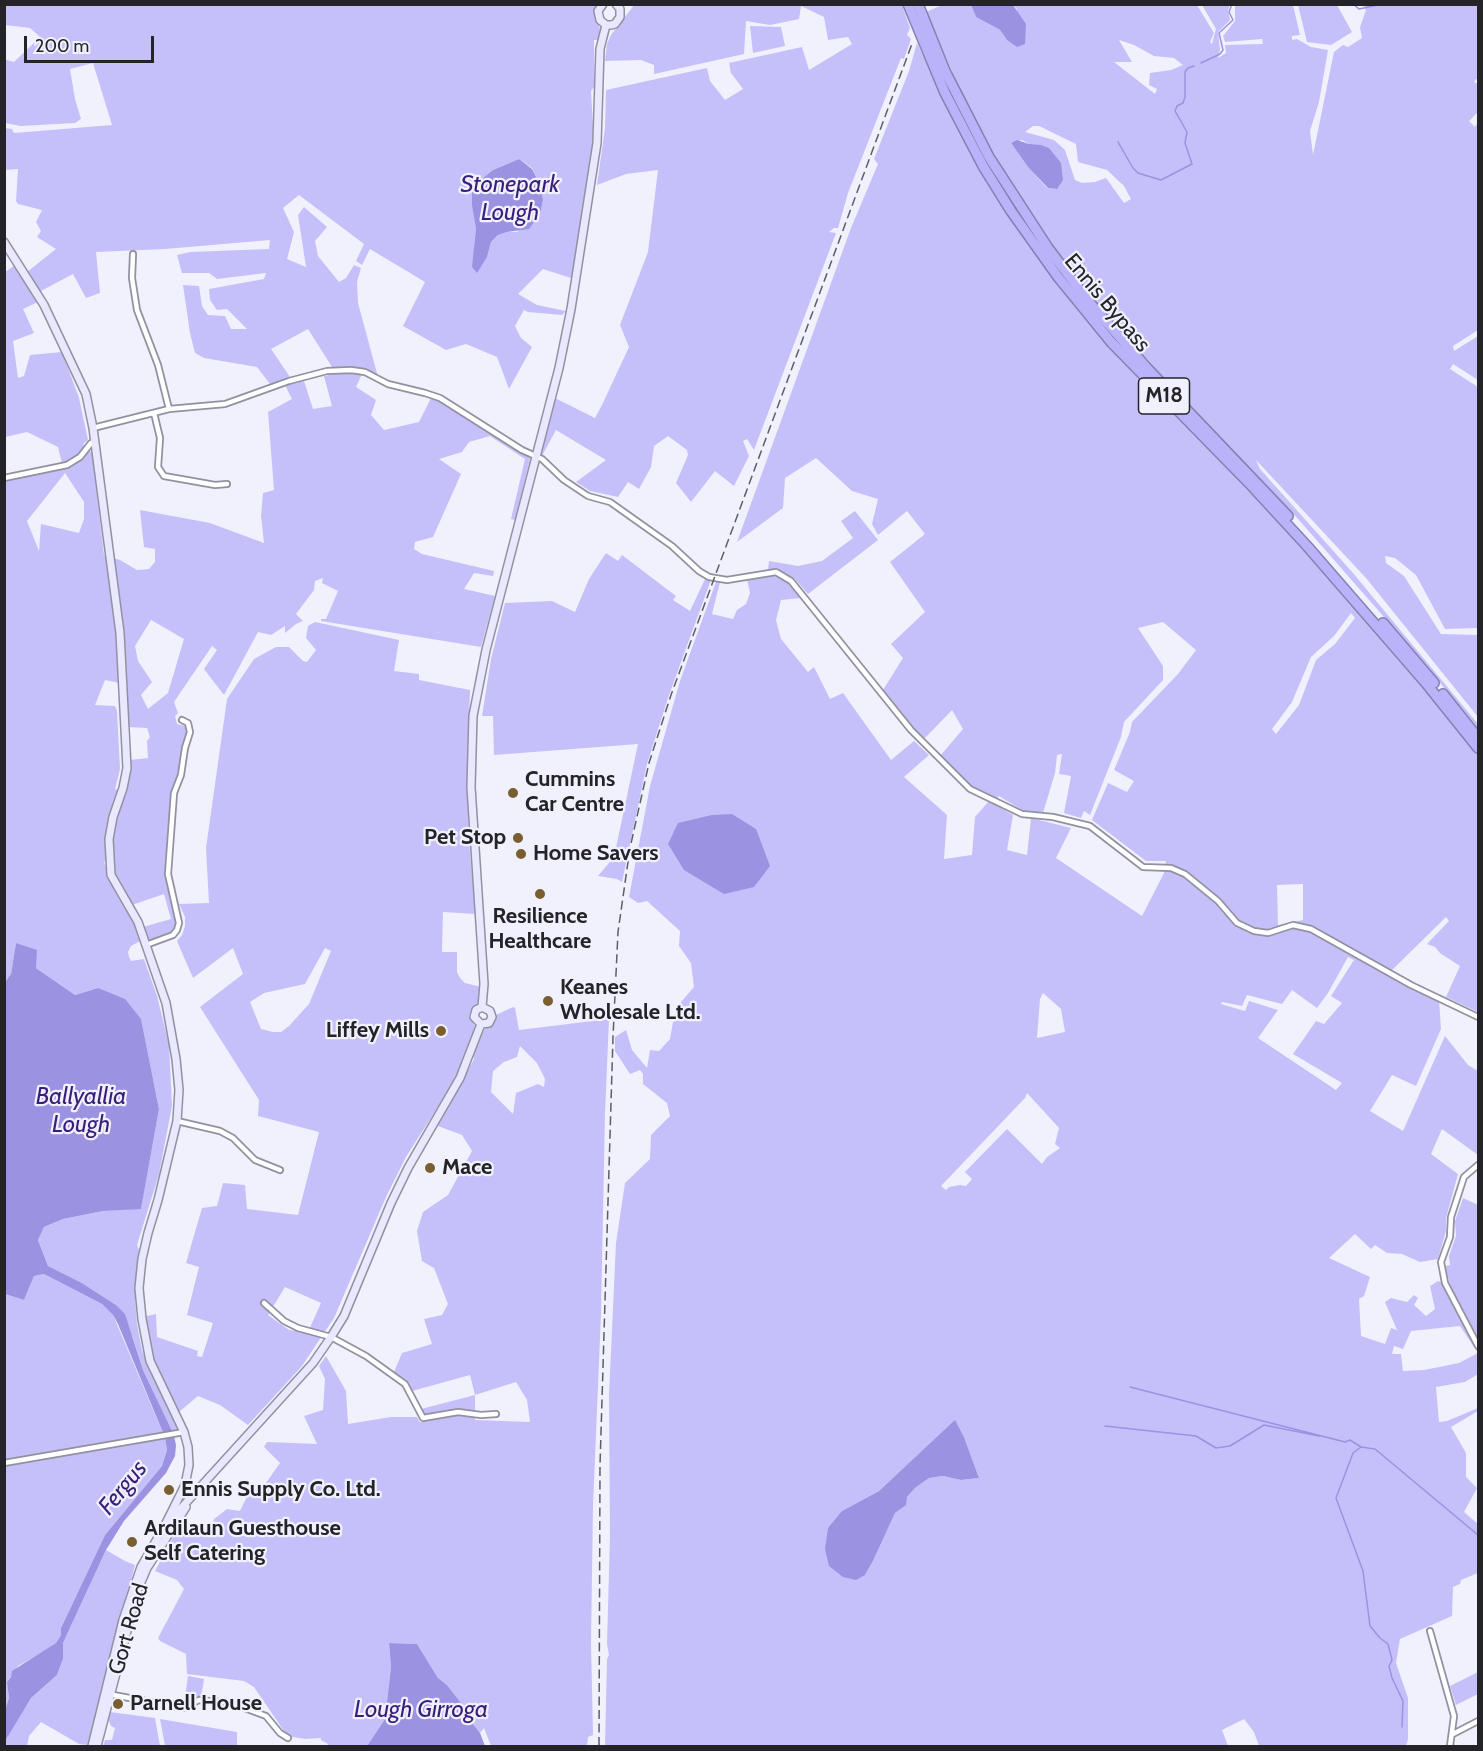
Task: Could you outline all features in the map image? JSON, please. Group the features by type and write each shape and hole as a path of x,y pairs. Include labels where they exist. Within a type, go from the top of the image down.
{"highway":[{"name":"Ennis Bypass","path":"908,4 945,93 983,166 1011,211 1058,277 1111,342 1249,483 1307,546 1395,646 1479,748"},
{"name":"Ennis Bypass","path":"918,4 945,71 989,157 1048,248 1089,302 1146,367 1247,471 1319,550 1409,652 1479,738"}],"main road":[{"path":"603,4 598,15 602,23 606,25 615,24 618,21 621,17 621,6"},
{"path":"482,1007 490,1011 492,1017 489,1023 481,1024 476,1020 474,1014 482,1007 484,958 471,787 473,716 486,650 565,339 589,205 597,144 600,49 606,25"},
{"path":"4,242 49,316 86,394 93,428 93,444 120,633 127,768 109,839 111,875 138,922 166,1003 179,1090 177,1121 158,1200 147,1233 140,1288 142,1319 150,1361 184,1432 188,1447 189,1465 183,1503"},
{"path":"92,1746 132,1588 141,1567 164,1527 183,1503 313,1363 331,1338 344,1316 408,1168 460,1078 481,1024"},
{"name":"Gort Road","path":"97,1746 107,1694 138,1589 183,1503"}],"street":[{"path":"133,254 132,278 137,310 158,364 169,409"},
{"path":"93,428 169,409 225,404 327,371 365,372 388,384 440,398 522,450 542,459 564,480 588,496 610,502 672,546 699,571 709,577 727,580 776,572 791,581 911,730 970,789 1022,814 1053,817 1090,826 1143,867 1171,868 1185,874 1218,901 1237,923 1254,931 1268,933 1293,925 1311,929 1411,985 1479,1017"},
{"path":"154,413 160,438 158,467 164,476 215,485 226,484"},
{"path":"4,478 67,465 80,457 91,443 93,444"},
{"path":"146,945 173,935 179,923 168,874 174,794 181,775 190,732 188,723 182,720"},
{"path":"177,1121 220,1131 233,1138 255,1160 280,1170"},
{"path":"1479,1165 1464,1177 1451,1217 1450,1237 1441,1262 1445,1283 1479,1346"},
{"path":"264,1303 284,1321 298,1328 331,1338 366,1356 405,1384 423,1419 458,1412 496,1414"},
{"path":"4,1463 184,1432"},
{"path":"1430,1631 1454,1716 1450,1746"},
{"path":"107,1694 183,1708 200,1700 231,1703 267,1716 288,1738"},
{"path":"1453,1734 1479,1721"}],"shaded area":[{"path":"635,4 902,5 910,28 907,35 911,39 904,59 901,58 848,193 838,228 829,232 836,233 754,450 747,439 743,441 749,456 734,486 715,471 691,502 676,483 688,455 687,450 668,436 654,446 651,467 639,489 628,482 618,497 590,491 576,482 606,460 556,430 540,456 555,398 595,418 602,405 629,347 620,325 648,252 658,170 626,174 597,185 605,128 606,90 707,68 710,81 725,100 743,89 731,73 729,63 802,47 809,70 852,44 848,37 828,40 824,17 801,6 799,19 770,25 746,21 744,54 654,74 654,65 641,60 605,61 607,44 611,35"},
{"path":"5,5 597,5 595,13 600,29 598,40 594,40 594,87 591,91 594,144 571,278 543,269 518,294 537,305 566,311 562,315 524,310 515,326 521,338 532,347 509,389 497,357 466,344 446,350 403,326 425,282 370,249 362,265 356,261 364,244 299,195 283,208 294,232 287,259 306,267 298,215 304,207 327,227 315,241 318,256 339,282 346,278 354,265 361,268 357,282 358,303 378,377 353,368 332,367 308,329 271,349 290,377 270,384 257,367 204,358 195,353 183,285 199,286 202,306 208,315 225,316 231,329 247,329 227,309 217,310 210,300 209,289 264,279 266,273 217,279 209,273 182,273 177,255 190,252 269,249 270,240 96,252 100,293 86,298 73,274 39,292 27,272 56,249 37,237 41,231 36,222 42,210 18,204 16,201 18,169 5,170 5,128 12,129 14,133 112,125 93,63 70,69 81,119 75,123 21,126 5,123 4,59 14,62 40,37 30,28 5,25","holes":["519,159 532,168 540,184 543,200 540,214 517,232 498,235 491,242 487,257 474,249 476,228 493,170"]},
{"path":"942,5 971,5 976,17 1000,30 1007,40 1017,9 1013,5 1197,5 1214,33 1210,42 1212,44 1216,29 1202,5 1230,5 1228,10 1230,20 1218,32 1220,50 1218,58 1226,53 1225,45 1263,44 1262,39 1225,42 1223,36 1235,21 1235,5 1293,5 1300,35 1292,36 1292,40 1297,39 1311,47 1328,50 1319,102 1310,131 1313,155 1334,52 1343,45 1348,47 1362,38 1360,27 1366,10 1363,5 1478,5 1478,80 1474,82 1478,84 1478,112 1469,121 1475,127 1478,122 1478,330 1453,346 1454,351 1478,336 1478,380 1453,364 1450,369 1478,387 1478,628 1445,629 1416,575 1395,558 1385,556 1386,563 1404,576 1441,634 1478,635 1478,717 1366,578 1256,460 1260,469 1353,573 1478,724 1478,730 1419,657 1299,520 1127,338 1119,322 1114,325 1063,261 992,153 960,90 926,12","holes":["1119,40 1154,56 1174,58 1183,65 1171,70 1150,73 1149,85 1157,89 1155,94 1114,62 1132,62","1033,126 1039,126 1076,144 1078,162 1107,170 1124,186 1131,199 1124,203 1106,178 1082,183 1075,180 1065,150 1054,140 1025,132","1022,140 1029,144 1057,189 1047,188 1011,143"]},
{"path":"1298,5 1337,5 1352,32 1331,45 1307,42"},
{"path":"750,26 781,27 785,46 753,53"},
{"path":"917,43 964,141 990,185 1026,242 1079,312 1122,361 1276,519 1478,755 1478,1012 1446,997 1460,966 1435,947 1427,944 1449,921 1446,917 1388,974 1439,1000 1441,1029 1416,1086 1392,1075 1370,1111 1403,1131 1445,1036 1468,1065 1478,1071 1478,1155 1442,1129 1431,1154 1458,1174 1438,1259 1420,1262 1402,1254 1387,1253 1375,1245 1371,1249 1355,1234 1329,1258 1370,1277 1364,1296 1359,1299 1361,1336 1385,1344 1391,1328 1397,1330 1385,1302 1391,1298 1407,1302 1414,1295 1418,1298 1414,1305 1426,1316 1435,1309 1430,1286 1438,1281 1450,1285 1445,1266 1450,1265 1449,1256 1456,1236 1455,1221 1463,1198 1478,1205 1478,1353 1478,1374 1465,1382 1436,1387 1439,1422 1478,1408 1478,1411 1451,1427 1466,1453 1466,1477 1477,1488 1464,1512 1478,1524 1478,1573 1461,1580 1460,1584 1453,1587 1452,1616 1400,1639 1396,1663 1408,1698 1406,1746 1259,1746 1254,1732 1244,1719 1222,1730 1228,1746 605,1746 607,1659 609,1655 607,1644 610,1536 609,1395 616,1243 625,1183 650,1159 651,1135 670,1116 667,1103 643,1084 643,1074 640,1070 630,1074 615,1051 615,1037 626,1030 632,1050 647,1068 650,1050 659,1051 670,1039 673,1022 681,1019 681,1002 694,987 691,963 679,946 680,931 647,901 638,903 629,897 650,786 680,681 716,582 720,582 712,614 733,619 737,610 746,604 750,593 747,579 776,575 790,582 801,598 781,600 776,620 781,639 808,672 814,667 830,699 843,693 891,760 914,741 929,755 904,777 947,815 944,859 972,855 975,817 989,801 1013,815 1007,850 1027,855 1031,818 1071,828 1056,858 1142,916 1164,873 1166,861 1146,861 1092,820 1108,783 1127,792 1134,781 1114,770 1132,722 1178,674 1196,650 1163,622 1138,628 1163,666 1163,680 1124,722 1121,737 1090,815 1084,811 1081,818 1064,813 1071,776 1059,774 1062,754 1057,755 1055,773 1043,813 1025,812 999,796 996,800 971,787 940,756 963,729 952,710 924,739 909,724 883,690 903,658 891,644 925,612 890,562 925,534 907,511 878,535 872,524 878,499 852,491 816,458 785,478 783,508 737,542 851,228 878,164 874,159 909,71","holes":["1351,613 1355,618 1335,644 1316,660 1299,705 1276,734 1272,729 1292,702 1311,657 1334,636","1303,884 1303,920 1278,925 1277,885","1348,957 1354,960 1331,996 1342,1003 1324,1024 1316,1021 1293,1054 1342,1083 1336,1090 1258,1038 1278,1010 1249,1001 1245,1011 1221,1004 1222,1002 1242,1006 1247,995 1282,1004 1292,990 1317,1008","1043,993 1061,1009 1065,1032 1037,1038 1040,999","1027,1093 1059,1128 1055,1144 1060,1148 1047,1157 1042,1164 1007,1129 965,1172 972,1179 966,1186 949,1187 946,1190 941,1186 1025,1098","1460,1326 1478,1353 1459,1363 1424,1370 1403,1371 1401,1354 1392,1354 1394,1346 1403,1349 1411,1331","955,1421 964,1437 979,1478 961,1480 943,1476 929,1478 915,1488 907,1497 905,1505 895,1513 865,1575 842,1511 879,1491"]},
{"path":"15,265 38,302 23,309 34,333 13,341 18,378 24,376 30,355 62,352 79,398 88,440 83,444 92,453 104,555 120,560 137,570 149,569 155,562 155,549 144,547 140,510 210,523 264,543 261,516 263,493 274,490 268,412 292,399 285,385 304,381 313,409 332,406 324,376 342,373 362,374 356,387 376,400 371,415 384,430 419,422 432,396 530,459 515,520 511,519 525,459 490,436 469,442 462,452 439,459 461,474 433,537 415,542 414,549 422,554 494,571 493,576 474,573 464,589 495,596 481,647 321,621 321,619 326,619 338,591 322,583 323,578 315,581 314,590 296,614 303,621 285,633 285,626 271,635 258,632 224,695 204,669 217,650 212,646 174,702 178,713 175,716 177,724 185,726 189,732 170,801 165,874 177,918 172,933 152,941 148,940 143,927 171,919 164,894 132,905 114,874 111,860 104,862 115,890 132,913 142,940 131,946 128,952 129,957 131,961 144,959 157,996 169,1045 172,1106 159,1174 137,1245 139,1250 135,1297 142,1350 152,1376 178,1427 178,1431 173,1433 143,1370 133,1338 116,1305 82,1283 48,1266 38,1240 44,1227 63,1219 103,1211 141,1208 159,1109 141,1020 98,988 75,995 36,968 16,943 11,974 5,984 4,481 63,468 58,447 27,432 5,437 5,272","holes":["65,473 84,502 84,519 79,533 41,524 39,551 27,521","151,620 184,639 168,693 148,709 141,695 152,682 138,661 135,646","105,680 125,684 128,727 147,728 150,737 147,741 148,758 130,760 124,792 115,789 120,769 117,711 115,706 95,705"]},
{"path":"855,511 878,540 808,594 795,579 780,571 768,569 769,561 798,566 822,561 853,538 841,521"},
{"path":"606,553 618,561 622,555 676,596 673,600 690,611 706,577 711,580 669,695 647,764 622,882 598,876 614,857 638,744 494,755 493,716 482,716 491,659 505,603 552,601 575,612 589,579"},
{"path":"315,622 399,640 394,671 419,674 419,680 470,690 467,786 476,914 443,912 442,952 457,952 457,972 460,978 465,983 481,987 479,1003 471,1010 469,1016 476,1028 467,1055 453,1083 406,1157 386,1197 334,1318 302,1366 248,1425 220,1405 198,1396 179,1412 151,1356 147,1337 147,1316 156,1314 157,1337 198,1351 197,1356 202,1357 213,1323 187,1315 199,1267 186,1263 202,1208 217,1206 223,1183 245,1185 247,1209 298,1215 319,1132 258,1116 259,1100 200,1007 243,974 233,948 193,978 177,941 185,926 185,917 179,904 209,903 206,848 227,699 254,659 276,647 289,647 307,662 316,650 306,638 308,626","holes":["325,948 331,951 309,1004 281,1032 261,1029 250,1002 264,993 305,984","285,1287 321,1303 308,1332 289,1330 268,1315"]},
{"path":"515,1008 519,1030 609,1019 593,1505 591,1642 593,1735 588,1737 587,1746 491,1746 484,1728 480,1733 469,1719 465,1708 447,1685 438,1678 417,1644 389,1643 391,1667 385,1719 367,1746 327,1746 328,1744 321,1738 293,1737 284,1731 254,1687 244,1681 187,1674 186,1654 158,1638 184,1589 177,1580 155,1571 180,1524 209,1533 214,1519 227,1509 240,1511 252,1486 261,1490 280,1463 264,1447 267,1442 317,1444 304,1416 323,1410 325,1379 319,1366 326,1356 346,1391 348,1424 391,1417 417,1417 420,1422 431,1420 421,1409 475,1395 470,1375 412,1391 408,1381 394,1372 402,1353 432,1344 424,1319 442,1315 448,1304 434,1268 422,1261 417,1231 423,1212 448,1195 472,1151 462,1135 438,1126 474,1059 473,1054 484,1030 496,1015","holes":["520,1046 537,1063 545,1079 544,1087 538,1084 516,1093 513,1114 491,1092 493,1071 504,1062 517,1057","516,1382 527,1400 530,1422 475,1420 475,1395"]},
{"path":"44,1274 102,1304 113,1315 163,1433 5,1460 5,1294 24,1300 34,1276"},
{"path":"165,1438 167,1450 162,1466 105,1535 56,1643 18,1666 7,1682 9,1698 5,1710 5,1465"},
{"path":"106,1550 135,1565 89,1745 79,1744 41,1722 29,1736 27,1746 5,1746 10,1731 31,1698 57,1675 63,1659 63,1643"},
{"path":"1478,1672 1478,1694 1456,1705 1450,1686"},
{"path":"188,1676 204,1679 201,1698 184,1705"},
{"path":"110,1712 155,1718 160,1746 103,1746 105,1740 112,1740 115,1728 111,1726 108,1719"},
{"path":"160,1719 237,1732 237,1746 165,1746"}],"water":[{"path":"971,5 1013,5 1026,24 1025,44 1017,47 1007,40 1000,30 976,17"},
{"path":"1017,140 1049,148 1061,163 1063,180 1057,189 1048,188 1028,167 1011,143"},
{"name":"Stonepark Lough","path":"519,159 532,169 540,184 543,200 540,214 529,229 498,235 491,242 487,257 477,273 472,267 476,228 472,192 480,181 493,170"},
{"path":"732,814 756,829 770,866 754,887 724,894 684,870 668,844 678,823 712,815"},
{"name":"Ballyallia Lough","path":"16,943 37,950 36,968 75,995 98,988 125,999 141,1019 159,1109 141,1209 103,1211 63,1219 44,1227 38,1240 48,1266 82,1283 116,1305 125,1314 143,1370 173,1433 164,1435 118,1324 102,1304 44,1274 34,1276 24,1300 5,1294 4,984 11,974"},
{"path":"955,1420 964,1437 979,1478 961,1480 943,1476 929,1478 915,1488 907,1497 906,1505 895,1513 865,1575 856,1580 843,1577 829,1566 825,1549 828,1528 842,1511 879,1491"},
{"path":"174,1436 175,1456 166,1473 124,1521 106,1550 63,1643 63,1659 57,1675 31,1698 5,1741 5,1710 9,1698 7,1682 12,1671 56,1643 105,1535 162,1466 167,1450 165,1438"},
{"name":"Lough Girroga","path":"389,1643 417,1644 438,1678 447,1685 465,1708 485,1746 367,1746 385,1719 391,1667"}],"waterway":[{"path":"1201,63 1220,54 1223,50 1219,33 1233,20 1229,12 1232,4"},
{"path":"1353,4 1359,9 1383,4"},
{"path":"1118,142 1138,173 1161,180 1192,164 1185,143 1187,132 1175,111 1177,106 1183,103 1185,97 1185,72 1194,66"},
{"path":"1130,1387 1345,1442 1350,1440 1361,1447 1375,1449 1478,1535"},
{"path":"1105,1426 1196,1436 1216,1448 1230,1446 1264,1425 1319,1436"},
{"path":"1361,1447 1353,1453 1336,1498 1363,1571 1370,1626 1388,1644 1392,1660 1389,1666 1392,1678 1403,1701 1402,1727"}],"railway":[{"path":"599,1746 600,1466 613,1037 618,932 630,848 649,763 671,695 913,41"}],"place":[{"name":"Cummins Car Centre","path":"513,793"},
{"name":"Pet Stop","path":"518,838"},
{"name":"Home Savers","path":"521,854"},
{"name":"Resilience Healthcare","path":"540,894"},
{"name":"Keanes Wholesale Ltd.","path":"548,1001"},
{"name":"Liffey Mills","path":"441,1031"},
{"name":"Mace","path":"430,1168"},
{"name":"Ennis Supply Co. Ltd.","path":"169,1490"},
{"name":"Ardilaun Guesthouse Self Catering","path":"132,1542"},
{"name":"Parnell House","path":"118,1704"}],"water label":[{"name":"Fergus","path":"123,1488"}]}
